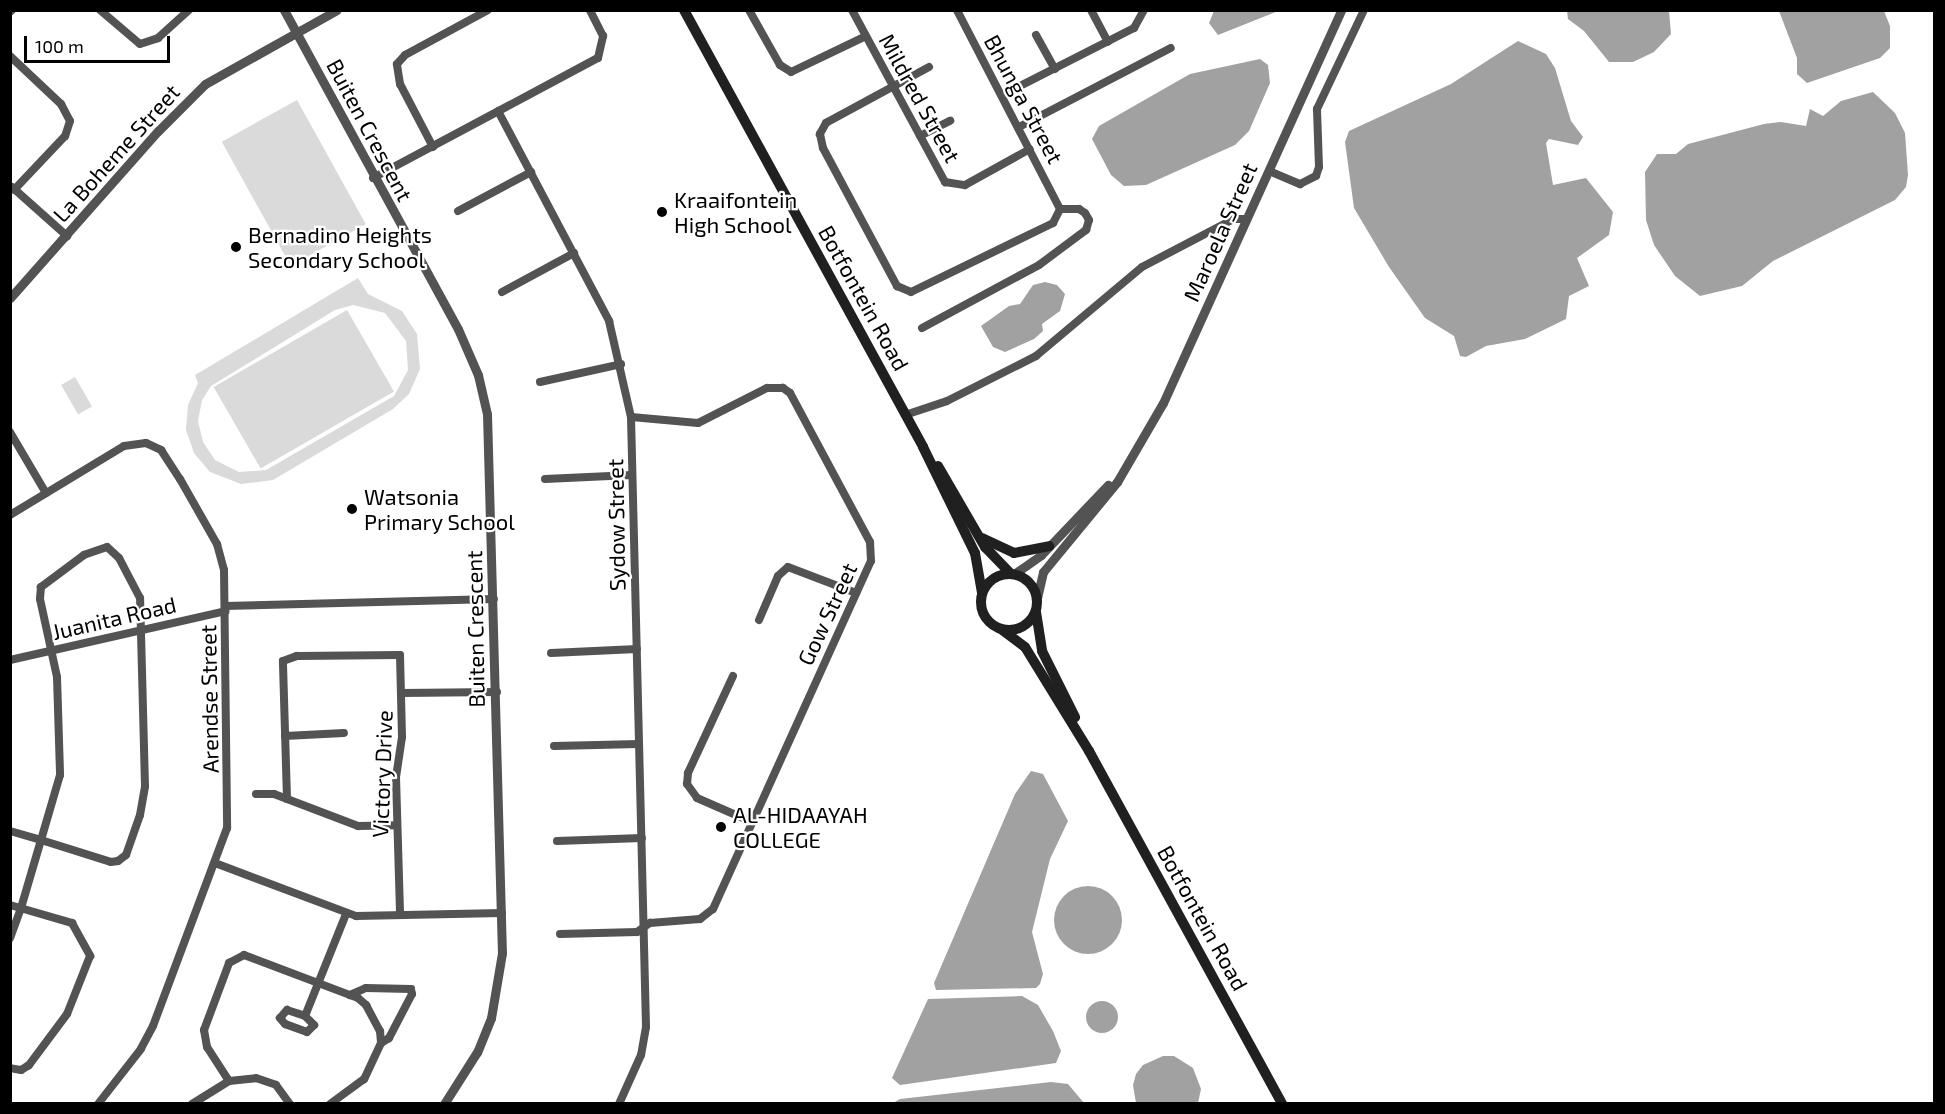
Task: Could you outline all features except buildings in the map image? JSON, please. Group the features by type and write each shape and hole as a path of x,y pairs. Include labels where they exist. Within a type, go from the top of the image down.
{"main road":[{"name":"Botfontein Road","path":"684,10 923,447 994,559 1012,574"},
{"name":"Botfontein Road","path":"923,447 975,554 982,592"},
{"path":"979,537 1014,552 1050,546"},
{"path":"1012,574 1029,582 1037,604 1026,625 1001,629 983,615 982,592 997,576 1012,574"},
{"name":"Botfontein Road","path":"1037,604 1042,651 1089,751"},
{"name":"Botfontein Road","path":"1001,629 1025,647 1089,751 1282,1104"}],"street":[{"path":"100,10 134,42 146,44 189,10"},
{"name":"Buiten Crescent","path":"284,10 373,178 458,329 483,391 490,442 502,913 500,977 490,1018 477,1052 444,1104"},
{"name":"La Boheme Street","path":"10,298 165,123 205,84 337,10"},
{"path":"433,147 400,84 397,64 405,55 488,10"},
{"path":"373,178 598,58 603,36 590,10"},
{"path":"749,10 780,65 791,72 866,36"},
{"name":"Mildred Street","path":"852,10 942,177 951,185 965,184 1030,149"},
{"path":"1091,10 1108,42"},
{"path":"1002,95 1134,28 1144,10"},
{"name":"Maroela Street","path":"1037,604 1043,572 1117,482 1163,403 1341,10"},
{"path":"1269,171 1300,184 1316,176 1317,109 1364,10"},
{"name":"Bhunga Street","path":"961,12 1060,207"},
{"path":"1036,34 1055,69"},
{"path":"1018,127 1171,48"},
{"path":"10,56 61,104 70,121 65,136 12,188 67,236"},
{"path":"922,328 1039,265 1086,230 1089,220 1079,209 1060,207 1053,223 911,292 897,286 823,148 820,134 826,123 929,67"},
{"name":"Sydow Street","path":"498,111 609,321 621,364 631,417 645,1039 619,1104"},
{"path":"920,136 950,121"},
{"path":"458,211 531,172"},
{"path":"905,415 947,401 1036,356 1142,267 1234,219 1247,219"},
{"path":"502,292 574,253"},
{"path":"540,382 621,364"},
{"name":"Gow Street","path":"560,934 637,932 650,923 694,921 710,913 871,561 870,542 787,390 767,388 698,423 631,417"},
{"path":"10,432 46,493"},
{"name":"Arendse Street","path":"10,514 124,446 136,442 154,445 180,479 217,544 224,570 230,804 227,828 148,1036 98,1104"},
{"name":"Maroela Street","path":"1012,574 1050,546 1126,465"},
{"path":"544,479 632,475"},
{"path":"10,831 41,840 111,862 126,855 145,800 141,630 138,589 113,549 100,547 41,587 40,599 57,677 61,760 41,840 10,938"},
{"path":"759,620 778,576 788,567 856,592"},
{"name":"Juanita Road","path":"10,660 225,608 494,599"},
{"path":"551,653 637,649"},
{"path":"287,799 281,667 288,658 400,655 402,693"},
{"path":"733,676 688,773 687,784 697,798 752,822"},
{"name":"Victory Drive","path":"400,915 396,777 402,693 497,692"},
{"path":"285,736 344,734"},
{"path":"554,746 639,744"},
{"path":"256,794 287,799 358,826 398,825"},
{"path":"557,841 642,838"},
{"path":"215,862 346,914 502,913"},
{"path":"10,905 72,923 88,948 90,960 76,999 61,1023 26,1068 10,1068"},
{"path":"305,1016 346,914"},
{"path":"229,1081 204,1036 231,960 248,955 350,994 364,1002 380,1031 381,1043 363,1079 330,1104"},
{"path":"350,994 366,988 408,987 412,990 389,1038 381,1043"},
{"path":"192,1104 229,1081 268,1080 290,1104"}],"shaded area":[{"path":"1214,10 1278,11 1218,35 1209,23"},
{"path":"1567,11 1669,11 1671,34 1654,52 1633,62 1609,62 1584,31 1568,19"},
{"path":"1779,11 1884,11 1890,26 1890,48 1880,58 1807,83 1797,74 1797,58"},
{"path":"1518,41 1546,54 1555,68 1571,121 1583,137 1578,145 1549,139 1546,143 1553,185 1586,178 1613,212 1609,235 1577,258 1589,286 1569,296 1566,319 1525,339 1486,346 1466,357 1460,356 1454,336 1425,318 1389,267 1354,208 1345,142 1349,131 1451,84"},
{"path":"1260,59 1268,65 1270,83 1249,131 1235,145 1146,185 1124,186 1111,175 1092,139 1099,126 1190,74"},
{"path":"1873,92 1895,113 1905,133 1908,175 1906,187 1895,200 1773,261 1742,286 1700,296 1675,276 1654,245 1646,220 1645,172 1657,154 1676,154 1688,144 1764,124 1781,122 1806,126 1810,109 1823,116 1841,101"},
{"path":"297,100 366,224 291,266 222,142"},
{"path":"358,278 368,294 402,311 417,334 420,369 409,394 393,409 273,480 241,484 210,472 194,453 186,430 188,405 198,383 195,375","holes":["353,305 385,313 406,341 408,370 394,396 266,470 239,472 215,460 203,442 198,421 202,400 211,386 335,310"]},
{"path":"1045,282 1057,285 1065,294 1060,311 1042,324 1043,331 1034,339 1005,352 993,347 981,326 1009,306 1020,304 1033,285"},
{"path":"347,310 394,391 261,468 214,387"},
{"path":"75,377 92,406 78,414 61,385"},
{"path":"1031,771 1043,774 1068,821 1050,859 1032,932 1043,974 1040,984 1036,988 936,990 934,983 1015,794"},
{"path":"1088,886 1101,889 1112,896 1119,907 1122,920 1119,933 1112,944 1101,951 1088,954 1075,951 1064,944 1057,933 1054,920 1057,907 1064,896 1075,889"},
{"path":"1022,996 1038,1005 1053,1031 1061,1051 1056,1063 900,1085 892,1078 928,999"},
{"path":"1102,1001 1113,1006 1118,1017 1113,1028 1102,1033 1091,1028 1086,1017 1091,1006"},
{"path":"1163,1056 1174,1056 1193,1068 1201,1089 1198,1103 1136,1103 1133,1085 1136,1074 1143,1065"},
{"path":"1051,1082 1068,1084 1084,1103 893,1103 900,1099"}],"place":[{"name":"Kraaifontein High School","path":"662,212"},
{"name":"Bernadino Heights Secondary School","path":"236,247"},
{"name":"Watsonia Primary School","path":"352,509"},
{"name":"AL-HIDAAYAH COLLEGE","path":"721,827"}]}
